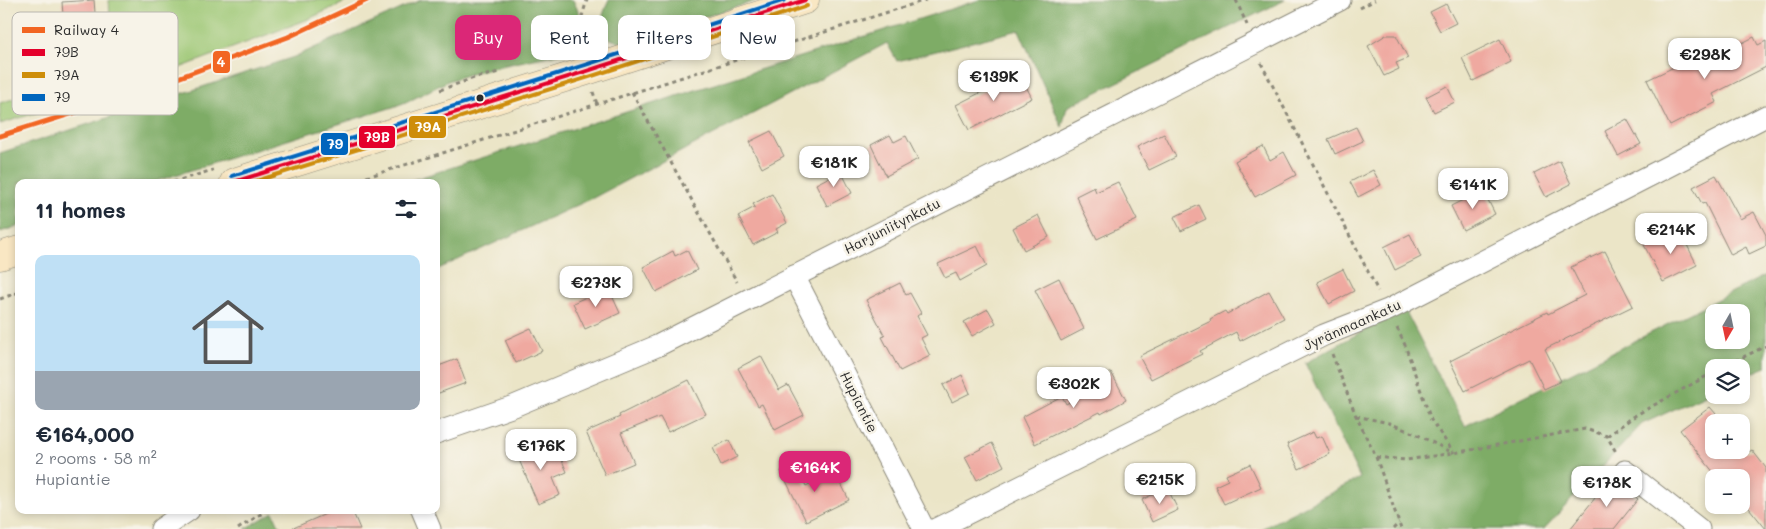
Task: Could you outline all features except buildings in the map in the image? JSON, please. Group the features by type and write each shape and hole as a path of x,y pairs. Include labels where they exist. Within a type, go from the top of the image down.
{"main road":[{"path":"244,179 578,74 805,0"},
{"path":"0,256 15,251"}],"street":[{"name":"Harjuniitynkatu","path":"440,432 514,406 648,350 1340,0"},
{"name":"Jyränmaankatu","path":"936,529 1324,335 1388,310 1766,116"},
{"name":"Hupiantie","path":"794,276 924,529"},
{"path":"1625,471 1699,529"},
{"path":"161,529 184,514"},
{"path":"424,514 430,529"}],"path":[{"path":"582,15 587,0"},
{"path":"360,179 926,0"},
{"path":"1260,61 1405,345 1431,420 1454,453"},
{"path":"632,92 748,300"},
{"path":"0,299 15,293"},
{"path":"1324,335 1356,416 1376,457 1401,529"},
{"path":"1739,359 1766,346"},
{"path":"1608,436 1636,415 1705,377"},
{"path":"1356,416 1389,422 1454,453"},
{"path":"1376,457 1406,460 1454,453 1585,428 1608,436 1625,471"},
{"path":"238,529 261,514"},
{"path":"1393,529 1398,523"}],"green space":[{"path":"109,0 350,0 306,20 178,69 178,12 110,12"},
{"path":"421,0 573,0 580,15 531,15 531,60 486,69 448,81 393,107 163,179 15,179 15,227 0,232 0,153 116,115 178,115 178,95 294,57"},
{"path":"759,0 711,15 618,15 618,42 608,38 608,15 603,15 608,1"},
{"path":"979,0 1285,0 1067,107 1062,127 1019,30 897,61 887,43 593,198 440,268 440,179 415,179"},
{"path":"12,99 12,115 29,115 0,124 0,103"},
{"path":"1766,275 1766,367 1750,374 1750,359 1705,359 1705,395 1642,424 1544,529 1261,529 1360,478 1305,363 1404,308 1465,426 1705,306 1705,349 1750,349 1750,304 1708,304"},
{"path":"270,514 274,514 281,529 245,529"}],"rail line":[{"name":"4","path":"178,78 288,37 367,0"},
{"name":"4","path":"0,136 67,115"}],"transit line":[{"name":"79","path":"232,176 785,0"},
{"name":"79B","path":"244,179 805,0"},
{"name":"79A","path":"263,179 589,77 807,6"}]}
